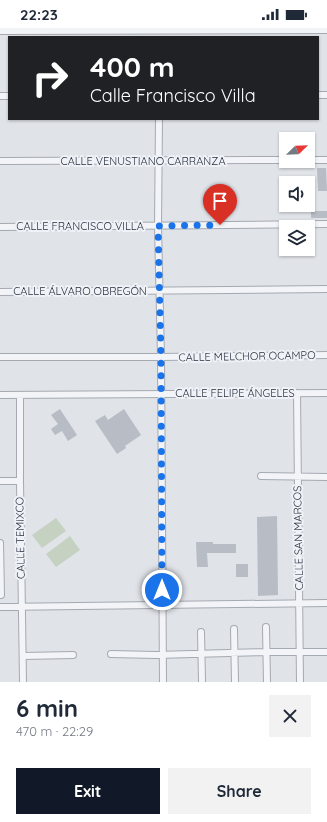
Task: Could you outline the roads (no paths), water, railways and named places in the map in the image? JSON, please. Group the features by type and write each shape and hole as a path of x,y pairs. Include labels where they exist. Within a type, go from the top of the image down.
{"street":[{"path":"0,31 158,32 327,30"},
{"path":"159,120 160,161 158,226 161,357 163,682"},
{"name":"CALLE VENUSTIANO CARRANZA","path":"0,161 279,160"},
{"path":"315,160 327,160"},
{"name":"CALLE FRANCISCO VILLA","path":"0,227 327,224"},
{"name":"CALLE ÁLVARO OBREGÓN","path":"0,292 327,289"},
{"name":"CALLE MELCHOR OCAMPO","path":"0,357 327,355"},
{"name":"CALLE SAN MARCOS","path":"297,393 300,682"},
{"name":"CALLE FELIPE ÁNGELES","path":"0,395 327,393"},
{"name":"CALLE TEMIXCO","path":"20,395 21,607 23,682"},
{"path":"262,476 297,478 327,477"},
{"path":"0,481 20,481"},
{"path":"0,545 1,595"},
{"path":"0,607 327,603"},
{"path":"266,627 267,682"},
{"path":"234,629 235,682"},
{"path":"201,632 202,681"},
{"path":"111,654 163,655 327,652"},
{"path":"23,656 73,655"}]}
